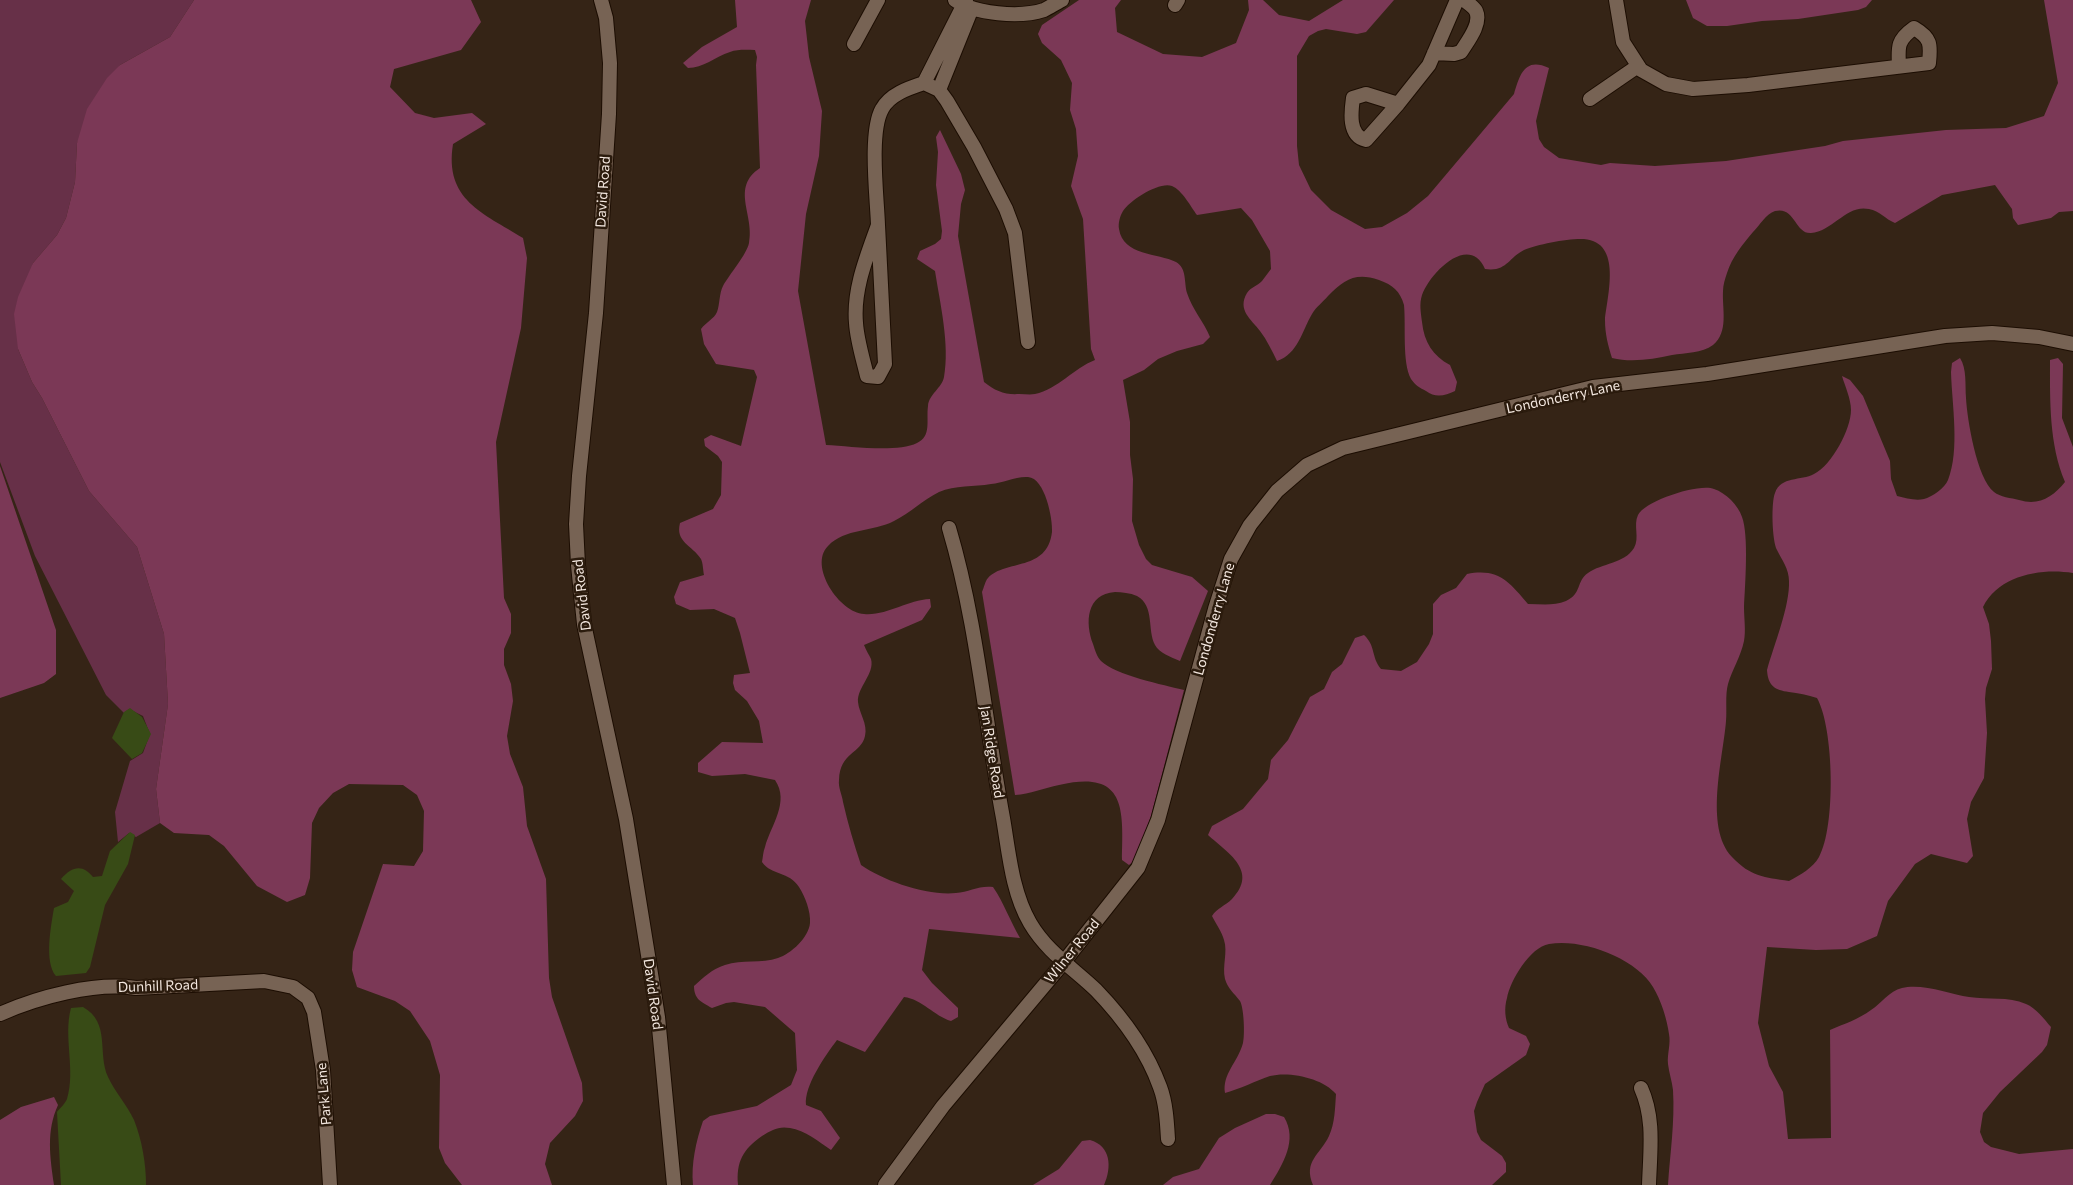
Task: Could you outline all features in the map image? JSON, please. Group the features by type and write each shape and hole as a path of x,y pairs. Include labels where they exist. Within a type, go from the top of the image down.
{"street":[{"name":"David Road","path":"601,0 606,18 610,63 609,114 596,313 576,524 578,565 584,624 626,819 656,1008 674,1185"},
{"path":"854,44 878,0"},
{"path":"964,4 1000,13 1024,14 1044,10 1062,0"},
{"path":"1398,104 1429,66 1457,0"},
{"path":"1434,52 1454,54 1461,52 1476,26 1477,13 1476,9 1464,0"},
{"path":"1616,0 1623,42 1641,70 1666,84 1693,89 1748,85 1898,66"},
{"path":"878,225 861,274 856,299 856,323 867,376 878,377 885,364 878,225 877,122 882,108 901,91 924,83 964,4"},
{"path":"939,90 964,4"},
{"path":"1590,99 1638,66"},
{"path":"924,83 939,90 974,147 1006,210 1015,233 1028,342"},
{"name":"Londonderry Lane","path":"1195,683 1231,558 1250,525 1277,491 1307,465 1343,448 1593,387 1707,374 1945,336 1992,333 2039,336 2073,344"},
{"name":"Jan Ridge Road","path":"949,528 958,560 977,660 995,775 1018,897 1030,923 1048,949 1096,991 1132,1032 1161,1088 1168,1139"},
{"name":"Wilner Road","path":"885,1185 943,1106 1063,963 1138,868 1158,820 1195,683"},
{"name":"Dunhill Road","path":"0,1014 46,997 98,988 136,988 264,981 293,987 308,998 310,1004"},
{"name":"Park Lane","path":"310,1004 314,1012 323,1070 330,1185"},
{"path":"1641,1088 1648,1104 1651,1118 1649,1185"}],"shaded area":[{"path":"0,0 194,0 170,37 120,65 77,143 75,182 66,218 57,235 33,263 18,349 32,382 89,491 137,547 164,634 168,704 156,789 160,823 136,837 129,833 118,842 115,812 130,761 143,753 150,734 143,716 129,709 124,713 106,695 35,556 0,462"},
{"path":"194,0 471,0 481,22 461,50 394,69 390,87 415,113 434,118 472,113 486,124 453,144 452,163 455,179 461,192 470,203 494,221 523,238 527,258 521,328 496,442 504,598 511,614 511,633 504,649 504,665 511,684 513,701 507,736 510,754 523,787 527,826 546,879 549,978 552,997 582,1083 583,1101 575,1116 550,1143 545,1164 552,1185 462,1185 445,1163 439,1148 440,1075 430,1041 410,1011 395,1001 357,987 352,970 353,952 383,864 414,866 423,851 424,811 417,795 403,785 349,784 333,793 319,808 312,823 310,878 305,895 287,902 257,886 224,846 209,835 174,833 160,823 156,789 168,704 164,634 137,547 89,491 32,382 18,349 14,314 18,297 33,263 57,235 66,218 75,182 77,143 87,109 107,78 120,65 170,37"},
{"path":"735,0 811,0 805,21 809,57 822,111 819,156 806,214 798,291 826,445 898,448 917,443 922,440 927,432 929,402 943,381 946,351 942,310 935,271 917,259 920,251 941,239 942,231 936,185 938,152 936,137 940,130 961,174 965,190 961,204 958,236 984,382 992,388 1005,393 1035,394 1051,388 1095,360 1091,349 1083,219 1071,186 1078,156 1076,129 1070,110 1072,83 1061,60 1042,43 1038,34 1042,25 1079,0 1121,0 1115,8 1117,32 1163,54 1202,57 1236,43 1249,10 1248,0 1263,0 1279,15 1309,21 1343,0 1394,0 1366,32 1357,34 1326,29 1318,31 1309,36 1297,56 1297,146 1299,165 1311,190 1331,210 1365,229 1382,227 1407,213 1428,196 1514,94 1521,74 1529,66 1541,65 1549,68 1536,121 1539,139 1544,147 1559,158 1601,165 1610,163 1655,166 1726,161 1825,146 1843,141 1946,130 2006,128 2044,116 2058,83 2044,0 2073,0 2073,211 2059,212 2051,218 2018,225 2013,218 2012,209 1995,185 1942,195 1895,223 1876,211 1861,209 1854,210 1826,228 1811,233 1801,229 1787,212 1772,212 1738,251 1729,267 1723,289 1723,327 1718,340 1709,348 1699,351 1642,360 1612,358 1605,325 1610,272 1604,250 1596,242 1584,239 1562,240 1537,246 1519,253 1507,264 1492,269 1485,269 1478,259 1470,255 1460,256 1450,260 1433,277 1426,286 1421,302 1423,329 1427,342 1434,353 1450,365 1457,382 1455,391 1440,396 1429,393 1411,379 1405,354 1404,305 1398,292 1392,286 1379,280 1363,277 1357,277 1345,282 1334,290 1314,311 1295,348 1284,358 1277,361 1265,338 1244,309 1244,299 1247,293 1262,281 1271,269 1270,251 1252,220 1241,208 1197,215 1183,195 1172,186 1160,186 1138,197 1121,215 1119,229 1122,238 1134,249 1169,259 1180,265 1184,272 1189,299 1210,337 1203,344 1177,351 1158,359 1144,370 1123,380 1130,422 1130,455 1133,479 1132,521 1139,545 1146,559 1152,565 1192,577 1208,591 1180,661 1159,650 1155,645 1146,606 1143,600 1137,596 1120,592 1105,594 1098,598 1090,611 1090,636 1098,658 1101,661 1117,671 1128,675 1184,690 1151,816 1135,860 1129,865 1122,860 1120,810 1116,798 1109,789 1098,783 1081,782 1059,785 1015,795 982,592 987,579 996,572 1034,559 1049,545 1052,532 1051,518 1047,500 1039,484 1034,479 1023,477 985,485 945,490 933,495 894,521 851,533 835,540 828,546 823,555 822,565 824,576 830,587 845,606 855,612 872,614 930,599 931,607 922,620 864,645 872,665 858,696 866,732 863,742 843,764 839,783 861,865 881,877 919,890 956,893 993,887 1020,938 929,929 922,970 932,983 958,1008 958,1017 951,1021 945,1019 917,1001 904,997 865,1052 837,1040 812,1080 806,1097 806,1105 821,1111 840,1138 831,1150 801,1131 779,1128 762,1136 746,1151 738,1169 738,1185 693,1185 695,1153 703,1121 710,1116 757,1106 791,1085 797,1070 795,1033 765,1007 734,1002 712,1008 701,1002 695,994 694,986 712,971 725,965 738,962 772,960 783,956 794,949 803,939 810,923 807,904 799,887 790,878 771,870 762,862 764,849 780,805 781,797 775,780 745,774 712,776 698,772 698,763 722,742 763,743 759,721 747,701 735,690 733,683 734,675 750,673 735,618 714,609 690,610 676,604 674,597 680,582 704,575 701,559 685,543 680,535 680,523 713,509 721,495 722,462 718,456 705,446 704,439 711,435 741,446 757,377 754,370 716,364 704,344 701,329 716,314 723,286 748,248 750,233 745,193 746,184 751,176 760,168 757,57 755,50 739,50 693,68 688,68 683,63 702,47 737,27"},
{"path":"1686,0 1872,0 1866,7 1858,10 1798,19 1762,21 1727,26 1707,26 1693,18"},
{"path":"1960,358 1965,372 1971,434 1983,475 1988,485 1996,494 2026,502 2045,499 2056,492 2065,482 2053,438 2050,360 2058,358 2063,364 2062,418 2073,447 2073,573 2048,572 2022,576 1999,587 1983,607 1989,624 1992,669 1986,688 1985,699 1987,733 1984,778 1971,802 1967,819 1973,856 1967,863 1931,854 1915,864 1888,901 1877,936 1847,949 1816,950 1767,947 1758,1023 1769,1066 1783,1092 1788,1139 1831,1138 1830,1030 1866,1013 1893,992 1910,987 1927,988 1976,998 2012,1000 2030,1006 2051,1027 2047,1045 2000,1092 1983,1113 1980,1132 1984,1142 1991,1147 2019,1154 2073,1149 2073,1185 1668,1185 1673,1126 1673,1090 1668,1064 1669,1034 1659,998 1645,977 1621,959 1592,947 1562,943 1542,946 1535,951 1522,966 1512,983 1505,1006 1509,1028 1526,1036 1530,1044 1526,1055 1485,1084 1474,1111 1477,1132 1481,1140 1502,1156 1506,1163 1506,1172 1492,1185 1313,1185 1310,1177 1311,1164 1331,1131 1336,1094 1330,1088 1314,1080 1286,1074 1270,1076 1225,1093 1228,1074 1243,1043 1244,1022 1240,1001 1229,988 1225,979 1225,945 1222,934 1212,916 1232,899 1240,889 1242,871 1232,856 1208,835 1212,826 1243,809 1268,779 1271,760 1288,740 1310,697 1324,689 1332,672 1342,664 1355,638 1364,635 1368,639 1381,669 1401,671 1417,662 1429,644 1433,634 1433,604 1441,595 1456,588 1467,574 1487,573 1502,578 1528,604 1561,603 1574,595 1584,576 1588,573 1619,560 1630,553 1636,544 1638,515 1651,504 1673,494 1697,489 1714,489 1727,496 1735,504 1744,525 1746,561 1745,637 1727,688 1726,721 1717,792 1719,828 1724,844 1732,857 1745,869 1765,877 1789,881 1810,868 1819,857 1828,824 1831,778 1827,731 1823,712 1817,698 1776,688 1769,680 1767,670 1789,591 1788,572 1777,550 1774,539 1773,513 1775,493 1787,481 1814,474 1834,455 1848,427 1851,410 1842,376 1850,380 1863,396 1890,461 1891,479 1897,496 1921,500 1938,492 1948,480 1952,468 1954,455 1954,413 1951,372 1952,363"},
{"path":"0,466 56,630 56,674 44,683 0,698"},
{"path":"130,708 142,717 151,734 142,753 132,759 112,738 124,712"},
{"path":"130,832 135,835 128,864 105,905 90,967 86,973 56,976 52,970 49,953 54,908 68,902 74,891 61,879 69,871 77,868 85,870 93,877 102,876 110,851"},
{"path":"83,1007 97,1021 108,1077 131,1114 137,1128 143,1152 146,1185 61,1185 57,1112 67,1099 69,1088 68,1030 71,1008"},
{"path":"54,1097 58,1105 50,1134 50,1144 54,1185 0,1185 0,1120 21,1107"},
{"path":"1266,1114 1284,1117 1290,1134 1284,1160 1270,1185 1163,1185 1173,1177 1199,1169 1219,1138 1235,1128"},
{"path":"1090,1140 1102,1147 1108,1158 1107,1178 1104,1185 1033,1185 1059,1169 1082,1141"}]}
